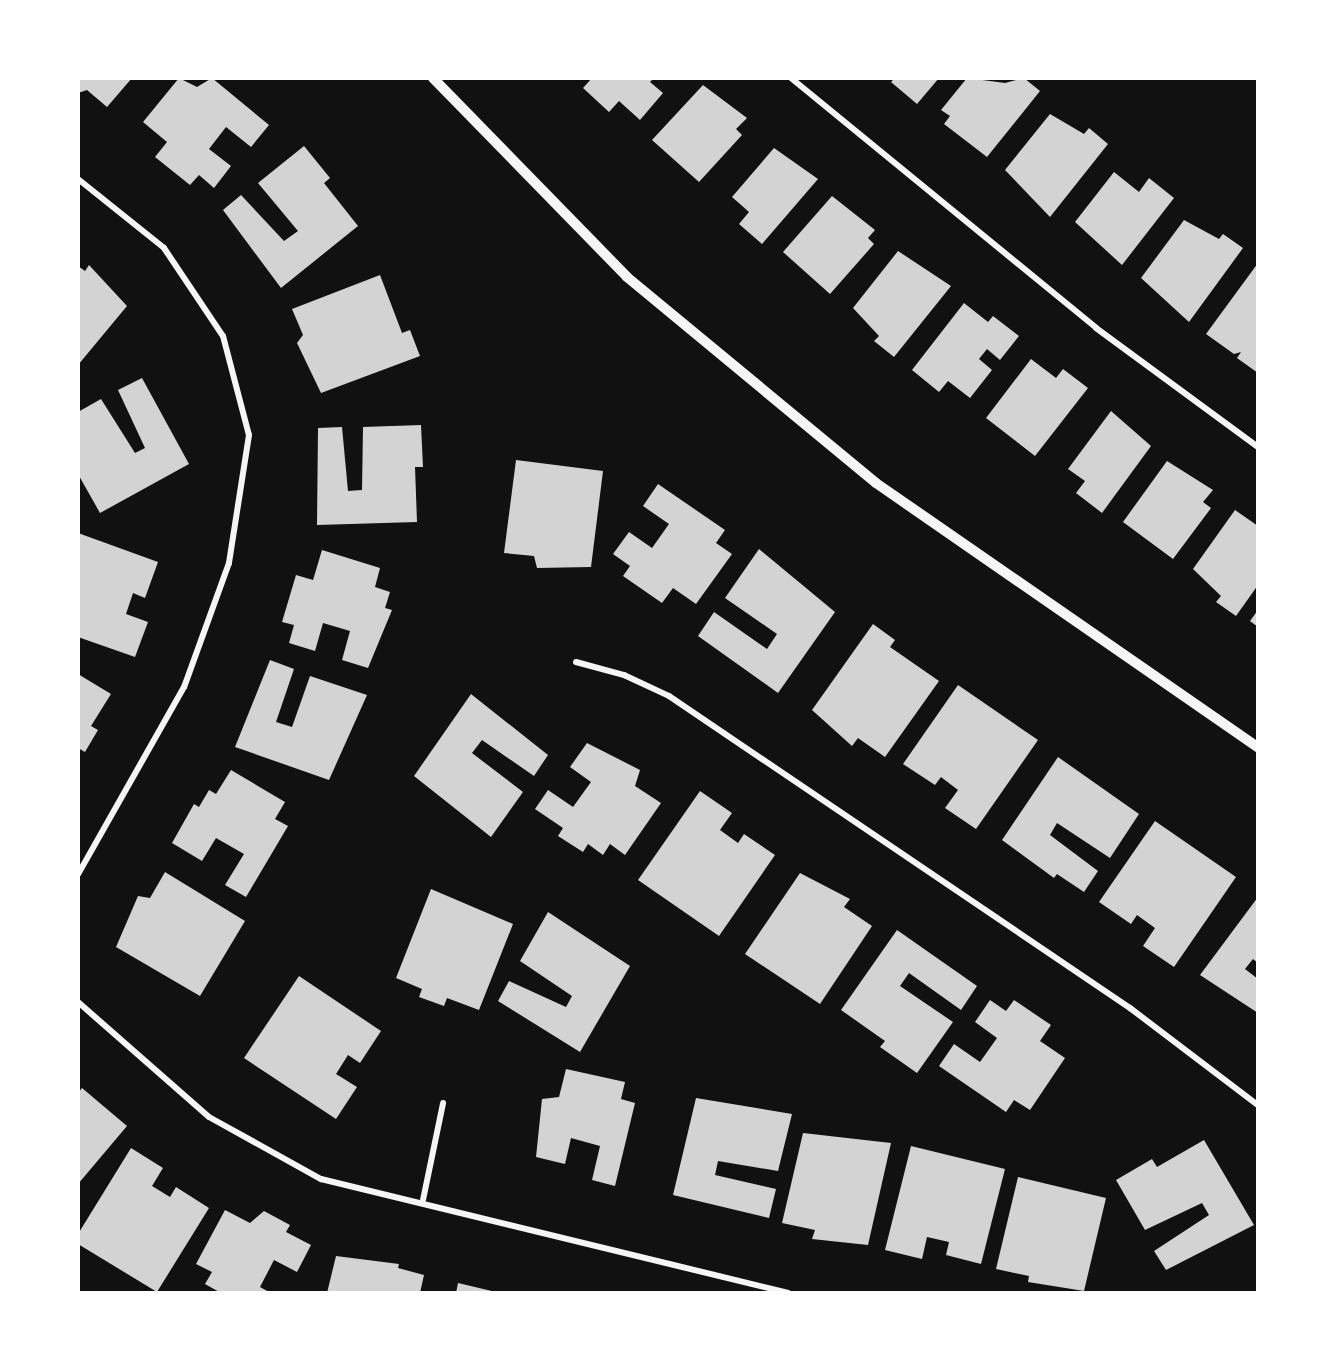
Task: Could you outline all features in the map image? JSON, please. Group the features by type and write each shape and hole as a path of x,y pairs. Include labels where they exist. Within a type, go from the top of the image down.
{"street":[{"path":"433,78 627,277 876,483 1258,748"},
{"path":"791,78 1096,328 1258,447"},
{"path":"78,179 164,248 223,336 249,435 229,563 184,687 78,874"},
{"path":"576,662 624,675 669,696 1130,1008 1258,1105"},
{"path":"78,1002 209,1117 321,1179 423,1200 788,1293"},
{"path":"423,1200 443,1103"}],"building":[{"path":"78,78 132,78 107,107 87,90 78,93"},
{"path":"179,78 197,87 212,78 269,125 251,147 226,127 209,149 231,166 214,188 199,175 190,185 155,157 167,142 143,122"},
{"path":"592,78 654,78 650,82 663,93 640,120 619,101 609,112 583,88"},
{"path":"895,78 939,78 917,104 891,82"},
{"path":"967,78 1005,83 1024,78 1040,91 987,157 944,124 950,116 941,110"},
{"path":"703,85 747,118 736,129 742,135 699,182 652,140"},
{"path":"1050,114 1084,134 1089,128 1108,144 1050,217 1005,170"},
{"path":"304,146 330,178 324,183 358,226 281,288 223,210 241,195 284,241 298,231 258,183"},
{"path":"774,148 818,179 762,244 739,224 749,212 732,197"},
{"path":"1114,172 1139,192 1149,178 1174,198 1122,265 1075,222"},
{"path":"832,196 875,230 868,238 874,244 830,294 783,252"},
{"path":"1184,220 1219,239 1223,234 1243,248 1189,322 1141,278"},
{"path":"898,251 951,286 894,357 874,341 879,336 853,308"},
{"path":"1258,263 1258,373 1237,358 1241,352 1234,354 1206,334"},
{"path":"89,265 127,306 78,365 78,266 85,271"},
{"path":"380,275 402,333 410,330 420,356 321,393 297,343 303,335 292,309"},
{"path":"964,303 988,322 993,316 1019,336 1000,360 987,349 979,359 992,370 970,398 948,381 939,392 912,370"},
{"path":"1031,359 1056,378 1063,369 1088,388 1035,456 986,418"},
{"path":"142,378 189,464 100,513 78,474 78,412 101,399 135,453 145,448 118,390"},
{"path":"1111,411 1151,446 1102,513 1076,493 1085,481 1068,469"},
{"path":"421,425 423,467 415,467 417,522 317,525 318,428 342,427 348,491 362,490 363,427"},
{"path":"516,460 603,471 591,567 537,568 534,556 504,553"},
{"path":"1167,461 1213,490 1203,502 1211,508 1173,559 1123,522"},
{"path":"658,484 725,530 716,543 732,554 696,604 673,588 662,603 623,576 630,566 613,554 629,532 652,548 669,524 643,506"},
{"path":"1235,510 1258,526 1258,585 1236,616 1216,602 1221,596 1193,569"},
{"path":"78,533 158,562 145,598 133,593 126,614 148,622 135,657 78,637"},
{"path":"759,549 835,612 778,693 698,636 714,612 767,649 777,634 725,598"},
{"path":"322,550 380,568 375,587 390,592 385,608 392,610 368,668 342,660 350,631 323,623 315,651 289,643 294,625 282,622 296,575 313,580"},
{"path":"1258,610 1258,627 1250,621"},
{"path":"873,624 895,640 890,647 939,681 885,757 858,738 852,746 812,710"},
{"path":"270,660 294,669 276,722 292,727 310,676 367,695 329,780 235,747"},
{"path":"78,674 111,694 91,726 98,730 85,752 78,748"},
{"path":"958,685 1038,740 976,829 945,808 958,790 941,777 935,785 903,764"},
{"path":"471,694 548,755 534,776 482,740 472,753 523,792 491,837 414,776"},
{"path":"587,743 640,770 635,786 661,803 625,855 610,844 603,855 588,844 583,852 558,836 563,828 535,809 548,790 573,807 591,782 570,767"},
{"path":"1058,757 1139,814 1110,858 1057,823 1050,835 1098,871 1084,892 1057,874 1054,878 1002,840"},
{"path":"231,770 285,802 275,819 288,826 246,897 225,885 244,854 216,838 202,861 172,843 194,804 199,807 209,790 216,794"},
{"path":"700,791 732,813 720,830 738,843 744,834 775,855 719,936 638,880"},
{"path":"1155,821 1236,877 1174,967 1143,946 1155,928 1137,915 1131,924 1099,902"},
{"path":"165,872 245,921 200,996 116,947 138,896 150,898"},
{"path":"800,873 850,899 844,907 872,926 820,1004 745,954"},
{"path":"431,889 513,924 479,1010 447,998 444,1006 419,997 422,989 396,978"},
{"path":"1258,897 1258,963 1253,959 1245,969 1258,979 1258,1013 1200,975"},
{"path":"548,912 630,966 580,1052 498,1001 509,981 566,1007 572,996 520,961"},
{"path":"897,930 977,986 961,1010 909,973 900,986 953,1022 917,1073 880,1047 885,1041 841,1010"},
{"path":"299,976 381,1031 360,1063 348,1055 336,1074 357,1087 336,1119 244,1058"},
{"path":"990,1000 1006,1011 1014,1000 1051,1025 1040,1041 1065,1058 1030,1110 1014,1100 1006,1112 939,1066 954,1044 980,1062 997,1038 975,1022"},
{"path":"566,1069 625,1082 621,1099 635,1103 615,1186 592,1180 600,1146 571,1138 565,1164 536,1157 542,1099 559,1097"},
{"path":"82,1088 127,1126 78,1184 78,1093"},
{"path":"696,1098 792,1114 778,1171 718,1161 715,1175 776,1189 769,1218 673,1195"},
{"path":"803,1133 891,1143 868,1245 812,1239 815,1230 782,1223"},
{"path":"1204,1140 1254,1225 1166,1270 1154,1251 1209,1215 1202,1203 1145,1230 1116,1180 1152,1159 1157,1167"},
{"path":"911,1146 1005,1169 981,1264 946,1255 949,1242 927,1237 922,1259 885,1250"},
{"path":"131,1148 163,1168 152,1186 170,1197 176,1187 209,1208 157,1292 78,1244 78,1234"},
{"path":"1018,1177 1106,1198 1084,1291 1028,1282 1029,1276 996,1269"},
{"path":"225,1210 250,1223 264,1211 290,1225 286,1232 311,1245 297,1272 274,1260 260,1287 271,1293 221,1293 205,1284 212,1272 196,1264"},
{"path":"336,1256 399,1264 398,1268 424,1275 420,1293 327,1293"},
{"path":"458,1283 496,1292 456,1293"}]}
